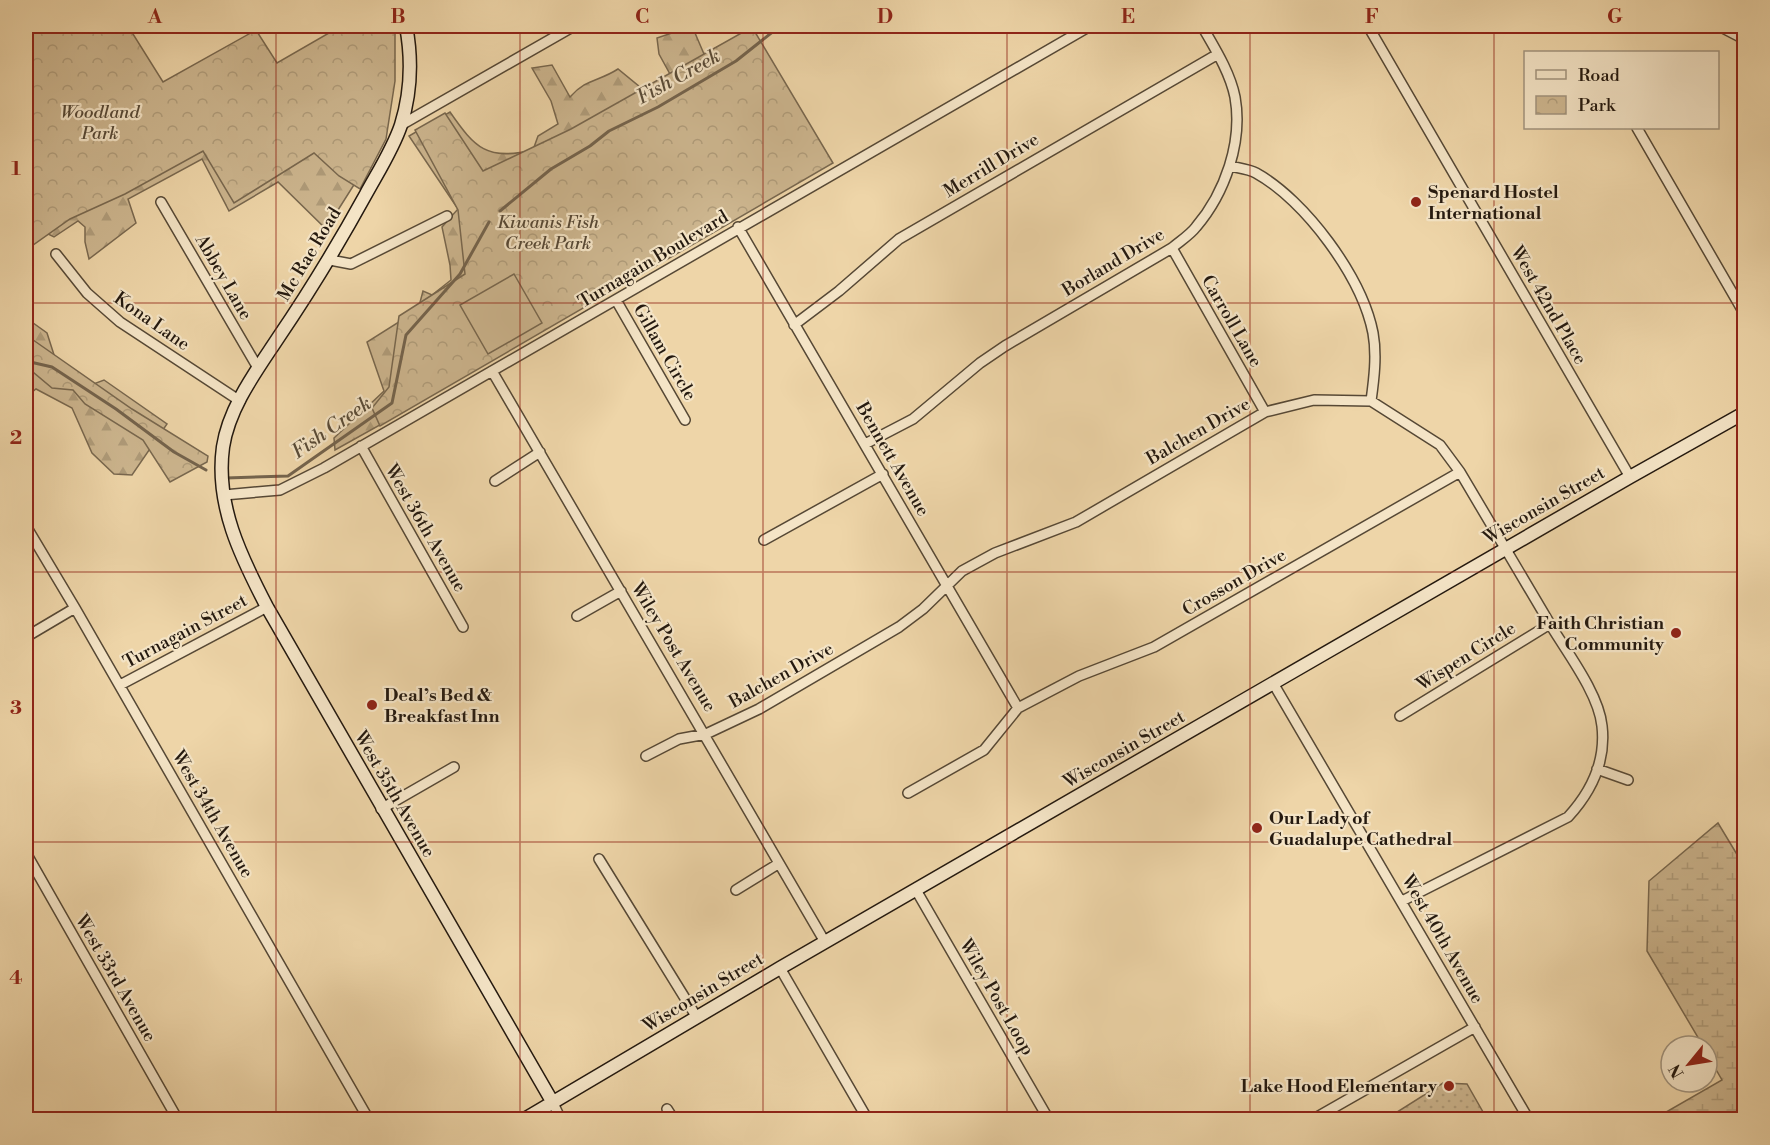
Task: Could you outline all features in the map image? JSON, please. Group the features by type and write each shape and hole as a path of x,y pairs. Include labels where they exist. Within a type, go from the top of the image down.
{"street":[{"name":"Mc Rae Road","path":"224,495 224,445 240,401 258,368 330,260 401,125 410,69 406,26"},
{"path":"401,125 574,26"},
{"name":"Turnagain Boulevard","path":"224,495 280,490 616,300 738,227 1090,26"},
{"name":"Borland Drive","path":"865,444 913,419 980,363 1005,346 1172,248 1196,228 1217,196 1230,166 1235,137 1235,97 1218,54 1202,26"},
{"name":"West 42nd Place","path":"1368,26 1630,477"},
{"path":"1719,26 1744,39"},
{"name":"Merrill Drive","path":"794,325 839,291 899,239 1218,54"},
{"path":"1637,129 1744,313"},
{"path":"1230,166 1254,172 1282,190 1308,214 1336,252 1358,293 1373,332 1375,371 1371,401 1440,445 1460,472 1584,682 1602,724 1602,753 1597,770 1583,801 1568,817 1402,901"},
{"name":"Abbey Lane","path":"161,202 258,368"},
{"path":"330,260 351,264 447,216"},
{"name":"Bennett Avenue","path":"738,227 1018,708"},
{"name":"Carroll Lane","path":"1172,248 1264,412"},
{"name":"Kona Lane","path":"56,254 87,293 120,322 240,401"},
{"name":"Gillam Circle","path":"616,300 685,420"},
{"name":"Wiley Post Avenue","path":"492,371 706,734 778,864 825,942"},
{"name":"Balchen Drive","path":"646,756 679,739 706,734 759,709 899,627 923,609 962,571 995,553 1076,522 1264,412 1314,400 1371,401"},
{"name":"Wisconsin Street","path":"523,1119 696,1016 1744,413"},
{"name":"West 36th Avenue","path":"361,446 463,627"},
{"path":"495,481 540,452"},
{"name":"Crosson Drive","path":"1018,708 1079,676 1154,647 1460,472"},
{"path":"764,540 883,474"},
{"name":"West 35th Avenue","path":"224,495 239,551 267,607 381,809 553,1103"},
{"name":"West 34th Avenue","path":"26,526 369,1119"},
{"path":"577,616 621,591"},
{"name":"Turnagain Street","path":"120,685 267,607"},
{"path":"26,637 75,608"},
{"name":"Wispen Circle","path":"1400,716 1550,624"},
{"name":"West 40th Avenue","path":"1273,683 1529,1119"},
{"path":"908,793 984,750 1018,708"},
{"path":"381,809 454,767"},
{"path":"1597,770 1628,780"},
{"name":"West 33rd Avenue","path":"26,854 178,1119"},
{"path":"599,859 696,1016"},
{"path":"736,890 778,864"},
{"name":"Wiley Post Loop","path":"916,890 1049,1119"},
{"path":"780,968 868,1119"},
{"path":"1312,1119 1475,1026"},
{"path":"553,1103 561,1119"},
{"path":"667,1109 674,1119"}],"green space":[{"name":"Woodland Park","path":"26,26 128,26 163,82 256,30 277,63 341,26 395,26 395,81 386,139 360,189 339,176 314,153 234,203 203,151 125,194 70,219 26,250"},
{"path":"673,26 692,26 704,54 750,30 405,411 335,450 334,438 384,391 367,342 418,310 423,291 432,295 451,280 442,227 458,209 409,136 450,112 467,135 484,149 504,154 533,150 538,136 558,124 551,101 532,68 552,65 570,97 587,83 618,69 645,91 671,76 659,54 657,38 672,33"},
{"name":"Kiwanis Fish Creek Park","path":"752,27 833,163 380,426 372,408 389,387 399,316 465,274 458,210 415,130 445,113 483,171 571,129"},
{"path":"257,126 381,142 326,229 278,182 229,211 202,159 128,199 136,223 89,259 85,242 85,227 78,221 54,237 48,234 82,190 185,147 199,153"},
{"path":"514,274 542,323 488,354 460,305"},
{"path":"29,320 47,333 56,361 91,385 104,380 167,424 132,475 114,474 92,453 72,408 36,389 26,397 26,323"},
{"path":"26,335 132,409 208,456 207,462 170,482 143,440 85,404 73,390 52,388 34,373 26,370"},
{"path":"1718,823 1744,866 1744,1119 1654,1119 1698,1094 1719,1094 1719,1082 1722,1080 1719,1075 1719,1034 1696,1034 1647,951 1649,881"},
{"path":"1443,1083 1467,1084 1487,1119 1386,1119"}],"waterway":[{"name":"Fish Creek","path":"500,211 551,169 590,146 609,131 658,107 736,61 780,26"},
{"name":"Fish Creek","path":"226,478 288,476 392,403 406,335 460,274 489,222"},
{"name":"Fish Creek","path":"26,361 52,367 116,409 174,452 206,470"}],"place":[{"name":"Spenard Hostel International","path":"1416,202"},
{"name":"Faith Christian Community","path":"1676,633"},
{"name":"Deal’s Bed & Breakfast Inn","path":"372,705"},
{"name":"Our Lady of Guadalupe Cathedral","path":"1257,828"},
{"name":"Lake Hood Elementary","path":"1449,1086"}]}
